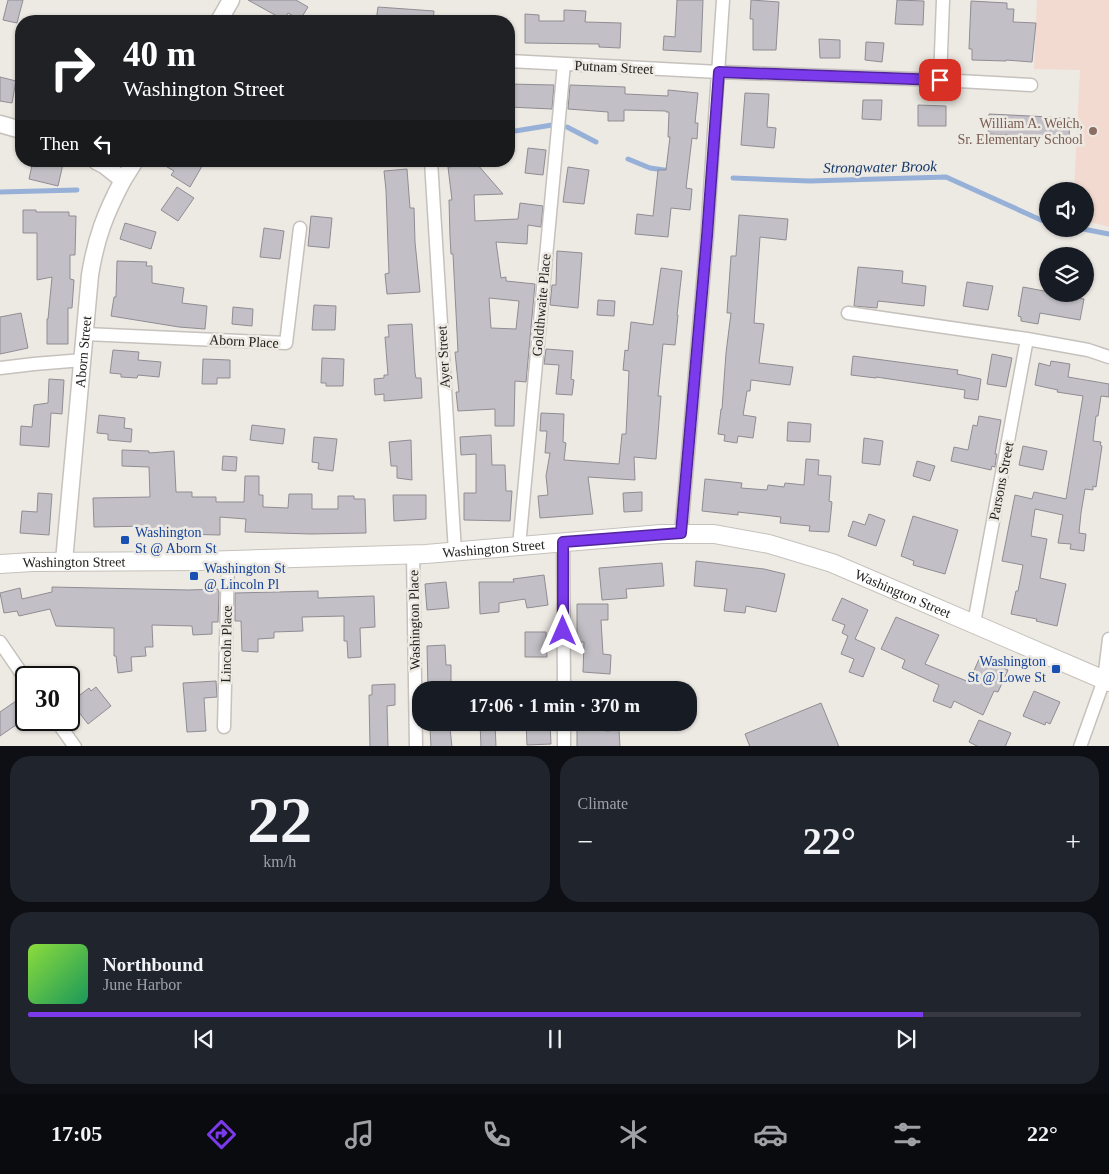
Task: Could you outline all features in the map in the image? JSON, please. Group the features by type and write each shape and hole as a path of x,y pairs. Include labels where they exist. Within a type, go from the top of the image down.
{"main road":[{"name":"Washington Street","path":"0,564 64,561 228,560 413,554 681,533 714,534 743,538 813,556 865,576 1107,681"}],"street":[{"path":"222,15 231,0"},
{"path":"681,533 707,236 723,0"},
{"path":"940,80 943,0"},
{"name":"Putnam Street","path":"515,62 1031,85"},
{"name":"Goldthwaite Place","path":"519,546 564,64"},
{"path":"0,124 15,128"},
{"path":"107,167 123,180"},
{"name":"Aborn Street","path":"64,561 90,275 95,246 106,213 131,167"},
{"name":"Ayer Street","path":"431,167 455,552"},
{"name":"Aborn Place","path":"86,334 286,343 300,228"},
{"path":"848,313 1028,338 1088,350 1109,357"},
{"name":"Parsons Street","path":"974,624 1028,338"},
{"path":"0,368 83,360"},
{"path":"563,542 564,681"},
{"name":"Washington Place","path":"413,554 416,746"},
{"name":"Lincoln Place","path":"224,727 228,560"},
{"path":"1080,746 1107,681 1109,639"},
{"path":"0,642 16,666"},
{"path":"64,731 75,746"},
{"path":"564,731 564,746"}],"shaded area":[{"name":"William A. Welch, Sr. Elementary School","path":"1037,0 1109,0 1109,227 1094,223 1094,182 1074,182 1080,70 1034,69"}],"building":[{"path":"8,0 23,0 19,15 15,15 15,23 3,20"},
{"path":"248,0 296,0 308,7 303,15 291,15 288,13 287,15 275,15"},
{"path":"677,0 703,0 701,52 663,50 664,36 675,37"},
{"path":"751,0 779,2 776,50 753,50 753,19 750,19"},
{"path":"897,0 924,1 923,25 895,24"},
{"path":"971,1 1007,3 1007,9 1014,9 1013,22 1036,23 1032,62 972,60 972,49 969,49"},
{"path":"378,7 434,11 434,15 377,15"},
{"path":"564,10 586,11 585,22 621,23 620,48 599,47 599,44 525,43 525,14 539,15 539,21 564,21"},
{"path":"819,39 840,40 840,58 820,58"},
{"path":"866,42 884,43 882,62 865,60"},
{"path":"0,77 15,81 12,103 0,101"},
{"path":"515,84 554,85 552,109 515,107"},
{"path":"570,85 625,87 625,94 668,96 668,90 698,93 695,123 698,123 697,139 692,138 686,188 692,189 690,210 671,208 668,237 635,234 637,214 653,216 658,170 666,170 670,137 668,137 669,112 624,110 624,121 608,121 608,112 568,109"},
{"path":"745,93 769,94 767,127 776,128 774,148 741,145"},
{"path":"863,100 882,100 881,120 862,119"},
{"path":"918,105 946,106 946,126 918,126"},
{"path":"989,114 1070,118 1069,138 988,134"},
{"path":"528,148 546,150 543,175 525,173"},
{"path":"32,167 62,167 58,186 29,179"},
{"path":"167,167 202,167 190,187 171,175 174,171"},
{"path":"448,167 480,167 503,194 474,195 475,221 518,219 520,203 543,206 541,227 528,225 527,244 496,242 501,278 506,277 506,281 535,284 526,382 515,381 514,426 495,426 495,409 458,411 456,392 459,392 455,352 458,352 453,254 451,254 450,236 449,200 452,200","holes":["489,298 519,301 516,329 491,328"]},
{"path":"568,167 589,170 584,204 563,202"},
{"path":"407,169 410,208 414,208 420,292 387,294 385,274 389,273 384,171"},
{"path":"177,187 194,198 178,221 161,210"},
{"path":"23,210 69,212 69,216 76,216 75,255 70,255 70,279 74,280 72,308 68,308 68,344 47,344 47,319 52,277 37,280 37,233 23,233"},
{"path":"739,215 788,219 786,240 760,237 754,323 764,324 759,363 793,367 790,385 751,380 743,415 756,417 753,438 738,436 737,443 724,441 725,435 718,434 731,313 727,313 731,256 736,256"},
{"path":"311,216 332,218 329,248 308,246"},
{"path":"125,223 156,232 151,249 120,239"},
{"path":"264,228 284,231 280,259 260,257"},
{"path":"557,251 582,253 578,308 550,305 552,285 556,285"},
{"path":"117,261 147,262 146,266 152,266 152,283 184,288 182,303 207,306 205,329 179,327 111,316 114,297 116,297"},
{"path":"858,267 903,271 902,283 926,286 924,306 878,301 877,308 854,306"},
{"path":"661,268 682,271 675,345 663,344 658,396 661,396 656,459 634,457 635,480 588,477 593,514 540,518 538,496 548,495 546,476 550,453 545,453 547,431 540,431 541,413 564,414 563,442 566,443 564,460 619,464 622,434 626,434 629,371 623,370 625,350 628,351 631,322 653,325"},
{"path":"967,282 993,286 988,310 963,306"},
{"path":"1023,287 1039,290 1039,302 1083,302 1080,320 1040,313 1038,324 1021,321 1021,317 1018,316"},
{"path":"598,300 615,301 614,316 597,315"},
{"path":"314,305 336,306 335,330 312,330"},
{"path":"233,307 253,309 252,326 232,324"},
{"path":"21,313 28,348 0,354 0,317"},
{"path":"412,324 415,373 416,378 421,378 422,398 384,401 384,394 375,395 374,379 384,378 384,375 388,375 385,337 389,337 388,325"},
{"path":"546,349 573,351 571,379 574,380 572,395 556,394 559,365 544,364"},
{"path":"113,350 139,352 138,360 161,362 159,377 138,375 137,378 121,377 121,374 110,373"},
{"path":"992,354 1012,358 1006,387 987,384"},
{"path":"853,356 958,370 957,374 981,379 978,400 964,398 965,390 851,375"},
{"path":"322,358 344,359 343,386 326,386 326,383 321,383"},
{"path":"203,359 230,360 230,378 217,378 217,384 202,384"},
{"path":"1051,361 1070,364 1068,377 1109,384 1109,397 1101,396 1098,416 1096,416 1093,441 1101,442 1100,445 1102,446 1096,487 1093,486 1093,490 1085,489 1081,513 1079,533 1086,534 1084,551 1070,549 1071,544 1058,543 1063,515 1035,509 1031,536 1047,539 1040,578 1066,584 1057,626 1036,621 1037,619 1011,614 1023,565 1002,561 1015,495 1032,499 1034,492 1066,499 1083,396 1057,392 1058,390 1035,385 1039,363 1050,366"},
{"path":"49,379 64,380 62,414 51,413 49,447 20,445 21,426 32,427 34,405 48,403"},
{"path":"99,415 125,418 124,428 132,429 131,442 108,440 108,434 97,433"},
{"path":"979,416 1001,420 995,454 997,454 995,467 992,466 991,470 951,461 954,447 968,450 973,425 977,426"},
{"path":"788,422 811,424 810,442 787,441"},
{"path":"252,425 285,429 283,444 250,440"},
{"path":"491,435 492,465 505,465 506,491 512,491 510,521 464,520 464,493 476,493 476,454 461,455 460,437"},
{"path":"314,437 337,439 333,471 318,469 319,463 312,462"},
{"path":"864,438 883,441 880,465 862,463"},
{"path":"411,440 412,480 397,478 397,466 391,466 389,442"},
{"path":"1023,446 1047,451 1043,470 1019,465"},
{"path":"122,450 149,451 149,453 174,451 176,492 192,492 192,497 216,497 216,502 244,502 245,476 259,476 259,495 263,495 263,507 288,508 289,494 312,494 312,509 338,509 338,496 354,496 354,499 365,499 366,533 245,532 246,519 220,517 220,535 177,534 177,532 147,533 147,526 94,527 93,498 150,497 149,467 122,466"},
{"path":"223,456 237,457 236,471 222,470"},
{"path":"806,459 819,460 818,475 831,476 829,501 832,502 829,532 809,531 810,526 780,523 781,517 738,512 738,515 702,511 705,479 742,483 741,488 767,490 768,485 784,487 785,483 804,485"},
{"path":"917,461 935,466 930,481 913,476"},
{"path":"642,492 642,511 624,512 623,493"},
{"path":"38,493 52,494 49,535 20,533 22,511 37,512"},
{"path":"393,495 426,495 426,519 394,521"},
{"path":"869,514 885,520 876,546 848,536 853,521 865,525"},
{"path":"913,516 958,530 945,574 913,565 914,561 901,556"},
{"path":"696,561 764,569 785,574 776,612 746,606 745,613 724,611 727,589 694,586"},
{"path":"662,563 664,586 626,589 627,598 602,600 599,568"},
{"path":"544,575 548,605 527,608 525,599 499,603 499,612 480,614 479,582 514,582 513,579"},
{"path":"446,582 449,608 427,610 425,584"},
{"path":"52,587 218,589 218,622 212,622 212,634 193,635 192,626 152,625 153,647 145,647 146,656 131,657 132,671 118,673 116,656 114,656 114,628 56,626 50,609 19,616 17,611 4,613 0,593 20,588 22,599 52,592"},
{"path":"318,591 318,598 374,596 375,627 360,628 361,657 348,658 347,641 344,641 344,616 302,617 303,631 274,632 274,638 258,639 258,652 242,651 241,621 235,621 235,593"},
{"path":"842,598 868,610 855,639 875,648 863,677 849,672 854,659 841,654 848,636 842,633 845,625 832,620"},
{"path":"577,604 608,604 608,620 601,620 603,654 611,655 610,674 583,672 584,642 577,642"},
{"path":"896,617 939,635 925,664 969,682 980,657 1008,670 998,692 994,691 983,715 954,701 951,708 933,701 939,685 902,668 905,660 881,649"},
{"path":"525,632 546,632 547,657 525,657"},
{"path":"445,645 446,665 451,665 451,681 428,681 427,646"},
{"path":"216,681 217,697 204,698 206,731 187,732 183,683"},
{"path":"395,684 395,705 387,706 388,746 370,746 369,695 372,695 372,685"},
{"path":"96,687 111,706 88,724 80,714 80,695 89,688 91,691"},
{"path":"1034,691 1060,702 1050,724 1046,722 1045,725 1023,716"},
{"path":"15,702 15,726 0,736 0,712"},
{"path":"821,703 839,746 750,746 745,734"},
{"path":"979,720 1011,733 1005,746 977,746 969,742"},
{"path":"430,731 450,731 452,746 431,746"},
{"path":"480,731 495,731 496,746 481,746"},
{"path":"526,731 550,731 551,744 527,745"},
{"path":"577,731 619,731 620,746 577,746"}],"waterway":[{"name":"Strongwater Brook","path":"515,131 552,125"},
{"name":"Strongwater Brook","path":"567,127 596,142"},
{"name":"Strongwater Brook","path":"628,159 650,168 671,171"},
{"name":"Strongwater Brook","path":"733,178 810,181 946,177 1039,219"},
{"name":"Strongwater Brook","path":"0,192 77,190"},
{"name":"Strongwater Brook","path":"1094,231 1109,234"}],"place":[{"name":"William A. Welch, Sr. Elementary School","path":"1093,131"},
{"name":"Washington St @ Aborn St","path":"125,540"},
{"name":"Washington St @ Lincoln Pl","path":"194,576"},
{"name":"Washington St @ Lowe St","path":"1056,669"}],"route":[{"path":"563,631 563,542 681,533 707,236 719,72 940,80"}]}
